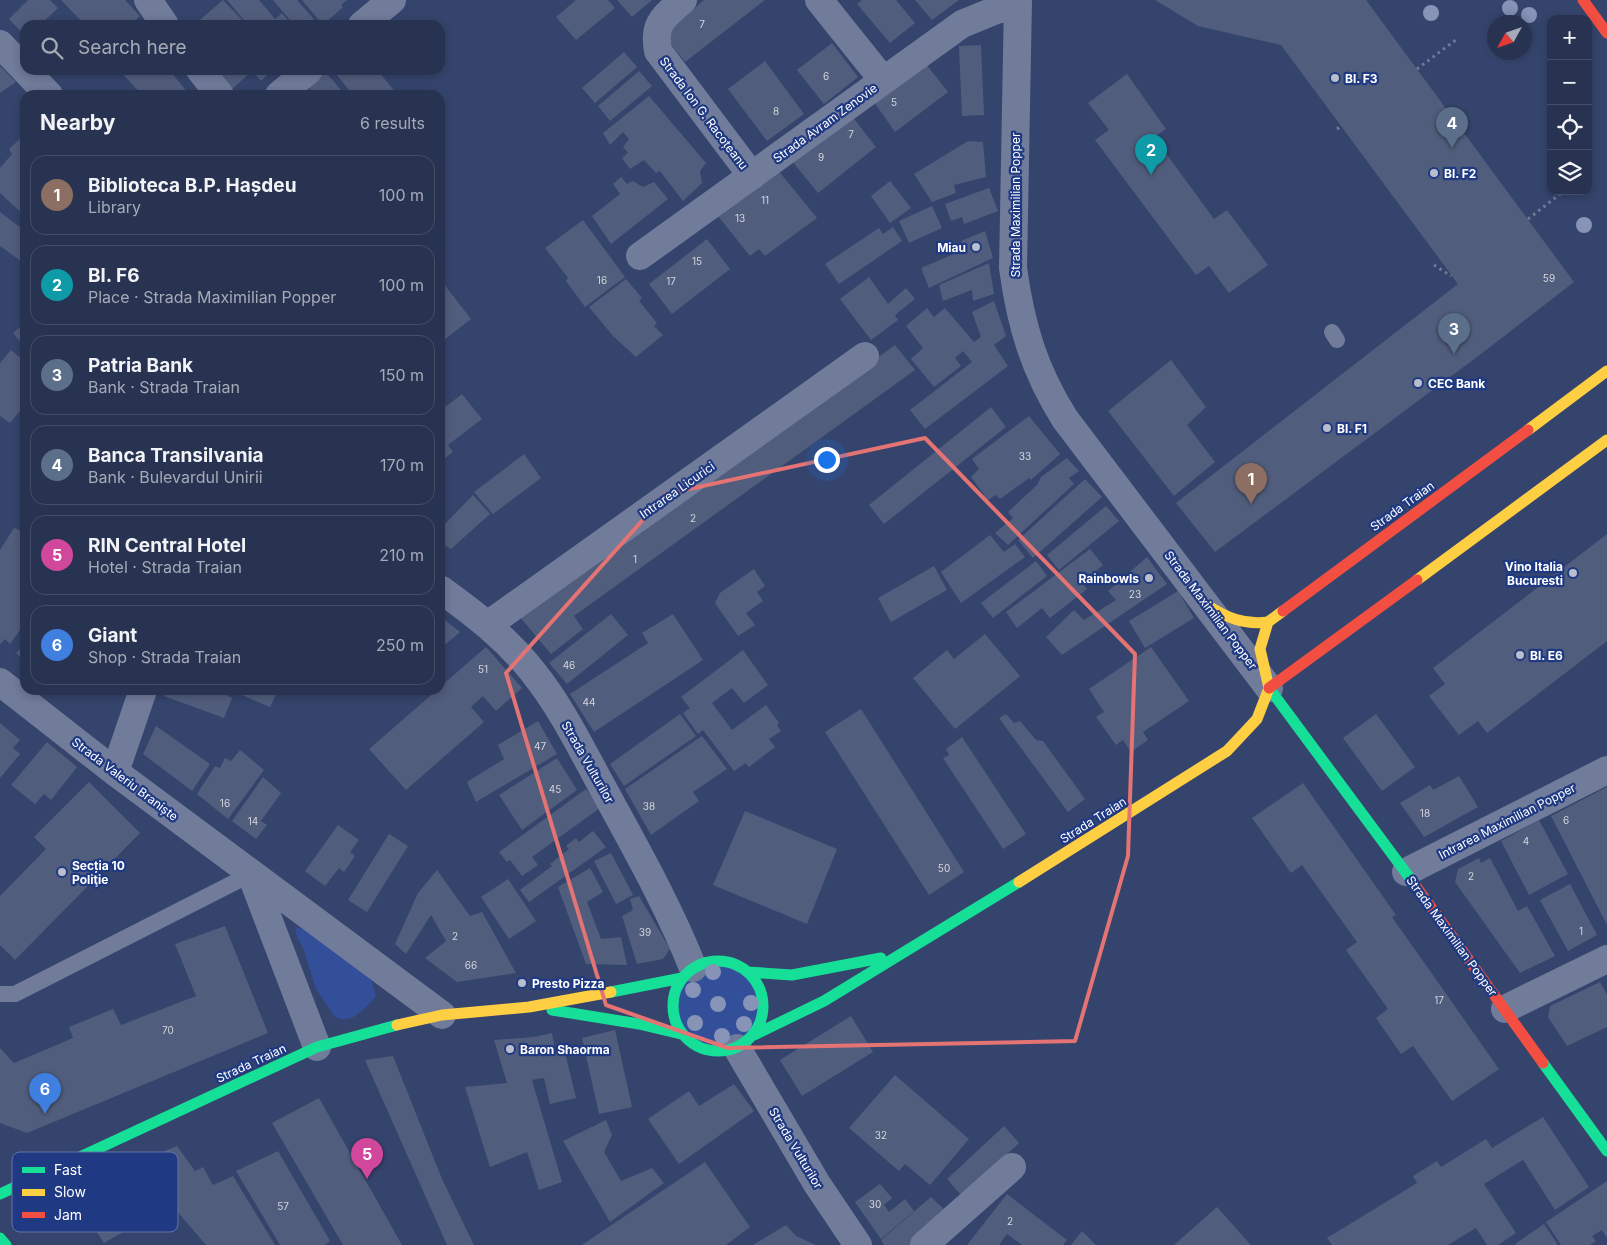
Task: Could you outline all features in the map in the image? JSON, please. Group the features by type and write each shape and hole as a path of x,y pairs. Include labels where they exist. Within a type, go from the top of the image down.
{"street":[{"path":"148,0 162,20"},
{"path":"368,20 392,0"},
{"name":"Strada Ion G. Racoțeanu","path":"683,0 666,14 658,25 655,35 658,51 752,176"},
{"path":"819,0 883,80"},
{"path":"1583,0 1607,33"},
{"name":"Strada Avram Zenovie","path":"640,256 962,24 1018,3"},
{"name":"Strada Maximilian Popper","path":"1018,3 1012,268 1018,305 1028,344 1047,391 1065,419 1207,605 1406,872 1607,1151"},
{"path":"0,44 20,65"},
{"path":"30,75 44,90"},
{"path":"204,75 216,90"},
{"path":"285,90 303,75"},
{"name":"Intrarea Licurici","path":"489,624 865,356"},
{"name":"Strada Traian","path":"1268,622 1607,371"},
{"path":"1207,605 1240,623 1254,625 1268,622 1260,649 1269,688 1607,440"},
{"name":"Strada Vulturilor","path":"445,593 489,624 534,672 578,743 656,888 687,973"},
{"name":"Strada Valeriu Braniște","path":"0,682 114,772 442,1015"},
{"name":"Strada Traian","path":"746,1042 824,1001 907,952 1170,788 1239,740 1256,719 1269,688"},
{"path":"114,772 141,695"},
{"path":"1286,730 1305,736"},
{"path":"1239,740 1263,731"},
{"name":"Intrarea Maximilian Popper","path":"1406,872 1607,770"},
{"path":"251,874 318,1047"},
{"name":"Strada Traian","path":"748,972 792,975 831,969 907,952"},
{"path":"1505,1009 1607,959"},
{"path":"721,961 735,964 748,972 757,982 763,1002 761,1023 746,1042 722,1052 707,1051 693,1045 682,1034 674,1021 672,1006 674,991 687,973 706,962 721,961"},
{"name":"Strada Traian","path":"91,1152 318,1047 393,1025 442,1015 529,1006 687,973"},
{"name":"Strada Traian","path":"529,1006 639,1024 682,1034"},
{"name":"Strada Vulturilor","path":"746,1042 794,1146 858,1245"},
{"path":"924,1245 1012,1167"},
{"name":"Strada Traian","path":"0,1194 12,1188"},
{"path":"0,1238 6,1245"}],"lane":[{"path":"0,994 15,994 251,874"}],"path":[{"path":"1417,69 1457,39"},
{"path":"1528,219 1559,195"},
{"path":"1434,265 1451,276"}],"highlighted area":[{"path":"925,438 1135,654 1128,856 1075,1041 728,1048 606,1005 506,673 666,494"}],"shaded area":[{"path":"295,927 304,929 369,973 376,996 358,1014 347,1019 335,1017 316,989"},
{"path":"718,961 735,964 750,974 760,989 763,1006 760,1023 750,1038 735,1048 718,1051 701,1048 686,1038 676,1023 673,1006 676,989 686,974 701,964"}],"building":[{"path":"28,0 50,0 58,8 45,20 20,20 20,31 9,19"},
{"path":"61,0 125,0 140,16 136,20 80,20"},
{"path":"223,0 242,20 200,20"},
{"path":"227,0 259,0 275,19 282,13 288,20 244,20"},
{"path":"273,0 297,0 315,20 290,20"},
{"path":"302,0 347,0 341,5 343,7 329,20 319,20"},
{"path":"576,0 608,0 615,8 576,40 556,17"},
{"path":"617,0 652,0 632,17"},
{"path":"704,0 765,0 685,62 667,39 671,28"},
{"path":"862,0 896,0 915,23 890,43 857,4"},
{"path":"915,0 959,0 932,20"},
{"path":"1155,0 1366,0 1574,282 1481,354 1215,552 1176,503 1458,284 1281,45 1198,26"},
{"path":"832,43 858,77 824,104 797,70"},
{"path":"981,45 984,115 962,116 959,46"},
{"path":"624,52 637,67 595,103 582,88"},
{"path":"765,61 804,114 767,141 728,89"},
{"path":"926,64 948,92 895,132 874,102"},
{"path":"0,66 16,82 0,93"},
{"path":"639,71 652,86 610,121 598,106"},
{"path":"1127,74 1166,129 1154,137 1214,219 1227,210 1268,265 1229,293 1209,266 1196,275 1095,140 1109,130 1088,103"},
{"path":"124,75 173,75 185,89 184,90 137,90"},
{"path":"216,75 248,75 231,90"},
{"path":"256,75 268,75 261,81"},
{"path":"314,75 327,75 341,90 310,90 304,83"},
{"path":"337,75 381,75 394,90 349,90"},
{"path":"649,96 706,163 700,171 702,183 683,201 660,171 656,173 644,160 630,169 622,158 628,153 623,147 629,139 623,132 610,145 603,133"},
{"path":"851,115 876,147 818,193 792,161"},
{"path":"20,139 20,211 0,193 0,168 12,154 9,149"},
{"path":"968,141 983,142 986,177 954,185 956,193 932,202 914,174"},
{"path":"777,169 817,218 765,256 759,249 750,256 718,216"},
{"path":"621,177 627,184 633,181 643,187 654,182 668,199 611,244 592,216 620,194 613,184"},
{"path":"890,181 911,208 890,223 871,196"},
{"path":"989,188 998,211 964,224 962,217 951,221 945,204"},
{"path":"932,206 942,228 909,243 899,221"},
{"path":"0,212 20,227 20,260 0,246"},
{"path":"583,220 625,277 585,307 566,281 568,278 545,248"},
{"path":"893,227 902,241 839,284 825,264 879,228 883,234"},
{"path":"985,231 993,258 929,288 921,268 963,250 961,241"},
{"path":"707,239 730,269 672,314 649,284"},
{"path":"989,263 994,294 973,301 972,290 943,301 939,285"},
{"path":"869,277 888,304 906,288 915,299 895,315 898,320 871,340 840,299"},
{"path":"626,279 642,298 639,301 657,323 654,326 663,335 636,357 613,336 589,307"},
{"path":"445,285 471,319 445,339"},
{"path":"994,301 1006,336 994,345 1008,366 925,429 910,410 972,362 963,351 955,358 961,366 934,387 911,359 923,348 906,326 927,308 934,317 945,308 974,342 981,337 972,312"},
{"path":"20,327 20,342 13,333"},
{"path":"895,345 915,370 574,616 583,629 551,654 519,616"},
{"path":"11,350 20,358 20,411 10,423 0,416 0,363"},
{"path":"1171,360 1206,407 1187,425 1215,462 1174,496 1108,411"},
{"path":"462,394 482,419 448,445 453,452 445,458 445,407"},
{"path":"991,407 1006,427 884,524 869,505"},
{"path":"1029,416 1060,454 1031,480 1029,478 1000,499 996,495 988,500 971,477 979,469 972,459"},
{"path":"524,454 541,478 493,514 474,492"},
{"path":"1067,458 1079,471 1069,478 1074,484 1008,545 995,533 1013,518 1008,512 1037,485 1041,477"},
{"path":"1085,479 1102,497 1033,558 1018,540"},
{"path":"473,495 490,514 451,549 445,545 445,524"},
{"path":"1106,506 1119,521 1059,570 1047,555"},
{"path":"14,528 20,530 20,630 10,644 5,639 0,644 0,550"},
{"name":"Bl. E6","path":"1607,534 1607,641 1487,733 1478,721 1459,735 1429,696 1445,684 1433,668"},
{"path":"990,535 1004,552 1015,544 1025,557 961,603 941,572"},
{"path":"1090,549 1103,565 1082,583 1087,589 1050,618 1042,608 1017,628 1006,612"},
{"path":"1147,557 1167,584 1062,655 1046,637 1074,610 1084,620 1116,600 1108,591"},
{"path":"1036,561 1047,576 993,618 981,603"},
{"path":"934,566 947,590 891,622 878,598"},
{"path":"754,569 765,586 757,592 763,601 746,613 755,625 738,636 715,603 720,593"},
{"path":"1178,591 1194,618 1145,648 1129,621"},
{"path":"611,614 628,635 567,684 549,663"},
{"path":"673,614 703,660 594,732 570,694 648,643 642,633"},
{"path":"445,620 460,632 445,645"},
{"path":"985,634 1020,676 955,729 913,678 947,650 954,659"},
{"path":"486,647 522,688 496,711 483,696 471,707 484,722 406,790 369,749 431,695 445,695 445,683"},
{"path":"1151,647 1189,701 1143,732 1148,740 1131,752 1123,740 1116,745 1096,717 1104,712 1089,689"},
{"path":"20,649 20,657 16,653"},
{"path":"743,650 768,685 744,703 732,688 712,703 732,730 766,705 779,723 777,725 781,731 769,739 775,747 749,767 746,763 734,771 703,730 698,734 683,713 690,708 681,697"},
{"path":"226,695 232,698 224,718 164,696"},
{"path":"242,695 276,695 270,707"},
{"path":"861,709 964,872 929,895 825,732"},
{"path":"680,714 696,736 624,786 610,764"},
{"path":"1006,714 1014,723 1020,721 1036,740 1043,741 1085,799 1068,812 999,718"},
{"path":"1376,714 1415,767 1382,791 1343,738"},
{"path":"538,721 557,754 476,802 467,782 504,759 498,745"},
{"path":"0,723 20,740 13,748 20,754 0,778"},
{"path":"156,726 210,764 192,791 143,754"},
{"path":"702,736 727,769 693,792 699,801 651,835 625,789"},
{"path":"962,737 1026,834 1003,849 943,758 949,755 946,749"},
{"path":"47,742 77,767 51,800 44,794 35,804 11,785"},
{"path":"240,750 264,770 228,819 197,794 215,766 220,768 225,758 231,761"},
{"path":"557,758 577,790 522,830 499,795"},
{"path":"1459,776 1478,807 1424,837 1400,803 1430,785 1433,790"},
{"path":"263,777 281,793 261,821 267,825 256,839 232,821"},
{"name":"Secția 10 Poliţie","path":"89,782 140,833 15,960 0,945 0,896 46,849 34,837"},
{"path":"1303,783 1396,915 1392,917 1499,1069 1452,1101 1413,1046 1401,1054 1376,1018 1388,1009 1346,950 1357,942 1302,865 1291,873 1252,818"},
{"path":"1607,787 1607,925 1551,816"},
{"path":"586,789 600,808 532,857 538,865 522,876 510,860 507,862 499,852"},
{"path":"745,811 837,849 807,924 713,885"},
{"path":"1539,820 1568,874 1529,895 1501,841"},
{"path":"338,825 359,840 350,852 355,856 344,872 339,868 325,886 305,871"},
{"path":"593,831 606,847 529,902 520,890 552,866 550,864 569,849 566,846 576,838 579,842"},
{"path":"389,834 408,846 367,912 348,900"},
{"path":"611,853 633,895 616,904 594,861"},
{"path":"1479,858 1481,863 1490,858 1518,911 1527,906 1555,956 1520,973 1455,882 1458,869"},
{"path":"590,868 603,892 587,902 601,939 621,937 627,965 586,964 558,887"},
{"path":"437,870 470,916 482,912 516,973 457,982 425,958 446,941 431,915 406,954 395,944 418,893"},
{"path":"508,879 536,921 509,939 481,897"},
{"path":"1570,884 1597,935 1568,951 1540,900"},
{"path":"639,896 670,949 663,959 637,964 622,916 633,910 630,899"},
{"path":"225,926 268,1033 27,1133 0,1123 0,1048 14,1063 73,1038 69,1027 113,1009 121,1025 196,996 175,944"},
{"path":"1600,982 1607,995 1607,1027 1567,1046 1548,1017 1550,1006"},
{"path":"851,1016 873,1052 802,1096 780,1060"},
{"path":"615,1030 632,1107 599,1114 582,1038"},
{"path":"552,1033 555,1050 564,1048 576,1098 550,1104 544,1078 532,1080 562,1182 539,1190 527,1152 490,1167 465,1087 507,1083 494,1040 534,1037"},
{"path":"393,1056 442,1179 474,1245 447,1245 365,1060"},
{"path":"895,1075 969,1139 930,1185 905,1164 899,1171 849,1128"},
{"path":"734,1084 754,1111 679,1164 648,1119 689,1091 699,1106"},
{"path":"319,1098 402,1245 343,1245 272,1123"},
{"path":"1543,1117 1589,1187 1555,1210 1523,1160 1484,1184 1516,1233 1498,1245 1487,1245 1476,1228 1448,1245 1332,1245 1327,1238 1417,1183 1413,1176 1437,1161 1441,1167 1486,1139 1492,1148"},
{"path":"606,1120 612,1135 604,1152 621,1181 652,1168 664,1183 610,1222 563,1141"},
{"path":"1004,1126 1019,1143 962,1196 947,1179"},
{"path":"177,1146 195,1171 203,1167 213,1185 233,1176 275,1245 206,1245 178,1212 178,1152 162,1152"},
{"path":"278,1151 330,1241 325,1245 280,1245 236,1171"},
{"path":"705,1162 750,1227 726,1245 582,1245"},
{"path":"1607,1181 1607,1238 1602,1230 1592,1236 1596,1241 1590,1245 1561,1245 1546,1222"},
{"path":"880,1184 892,1198 884,1205 889,1212 905,1199 914,1211 881,1239 855,1202"},
{"path":"1007,1194 1067,1240 1063,1245 1022,1245 1007,1234 999,1245 967,1245"},
{"path":"931,1197 947,1212 910,1245 884,1245 881,1240"},
{"path":"1217,1207 1251,1245 1174,1245"},
{"path":"1544,1224 1558,1245 1515,1244"},
{"path":"786,1225 796,1236 816,1245 753,1245"},
{"path":"1082,1231 1096,1245 1071,1245"},
{"path":"97,1232 123,1232 104,1243"}],"traffic: fast":[{"path":"1269,688 1415,885"},
{"path":"754,1035 824,1001 1019,882"},
{"path":"747,972 792,975 881,958"},
{"path":"709,961 727,961 743,968 756,981 763,997 763,1006 763,1015 756,1031 743,1044 727,1051 709,1051 693,1044 680,1031 673,1015 673,997 680,981 693,968 709,961"},
{"path":"611,992 682,978"},
{"path":"552,1010 639,1024 681,1034"},
{"path":"91,1152 317,1047 397,1025"},
{"path":"1543,1063 1607,1151"},
{"path":"0,1194 12,1188"},
{"path":"0,1238 6,1245"}],"traffic: slow":[{"path":"1528,430 1607,371"},
{"path":"1417,580 1607,440"},
{"path":"1207,605 1236,620 1259,623 1268,622"},
{"path":"1019,882 1227,751 1257,719 1269,688 1260,649 1268,622 1283,611"},
{"path":"397,1025 442,1015 529,1007 611,992"}],"traffic: jam":[{"path":"1583,0 1607,33"},
{"path":"1283,611 1528,430"},
{"path":"1269,688 1417,580"},
{"path":"1415,885 1543,1063"}],"place":[{"name":"Bl. F3","path":"1335,78"},
{"name":"Banca Transilvania","path":"1452,148"},
{"name":"Bl. F2","path":"1434,173"},
{"name":"Bl. F6","path":"1151,175"},
{"name":"Miau","path":"976,247"},
{"name":"Patria Bank","path":"1454,354"},
{"name":"CEC Bank","path":"1418,383"},
{"name":"Bl. F1","path":"1327,428"},
{"name":"Biblioteca B.P. Hașdeu","path":"1251,504"},
{"name":"Vino Italia Bucuresti","path":"1573,573"},
{"name":"Rainbowls","path":"1149,578"},
{"name":"Bl. E6","path":"1520,655"},
{"name":"Secția 10 Poliţie","path":"62,872"},
{"name":"Presto Pizza","path":"522,983"},
{"name":"Baron Shaorma","path":"510,1049"},
{"name":"Giant","path":"45,1114"},
{"name":"RIN Central Hotel","path":"367,1179"}]}
